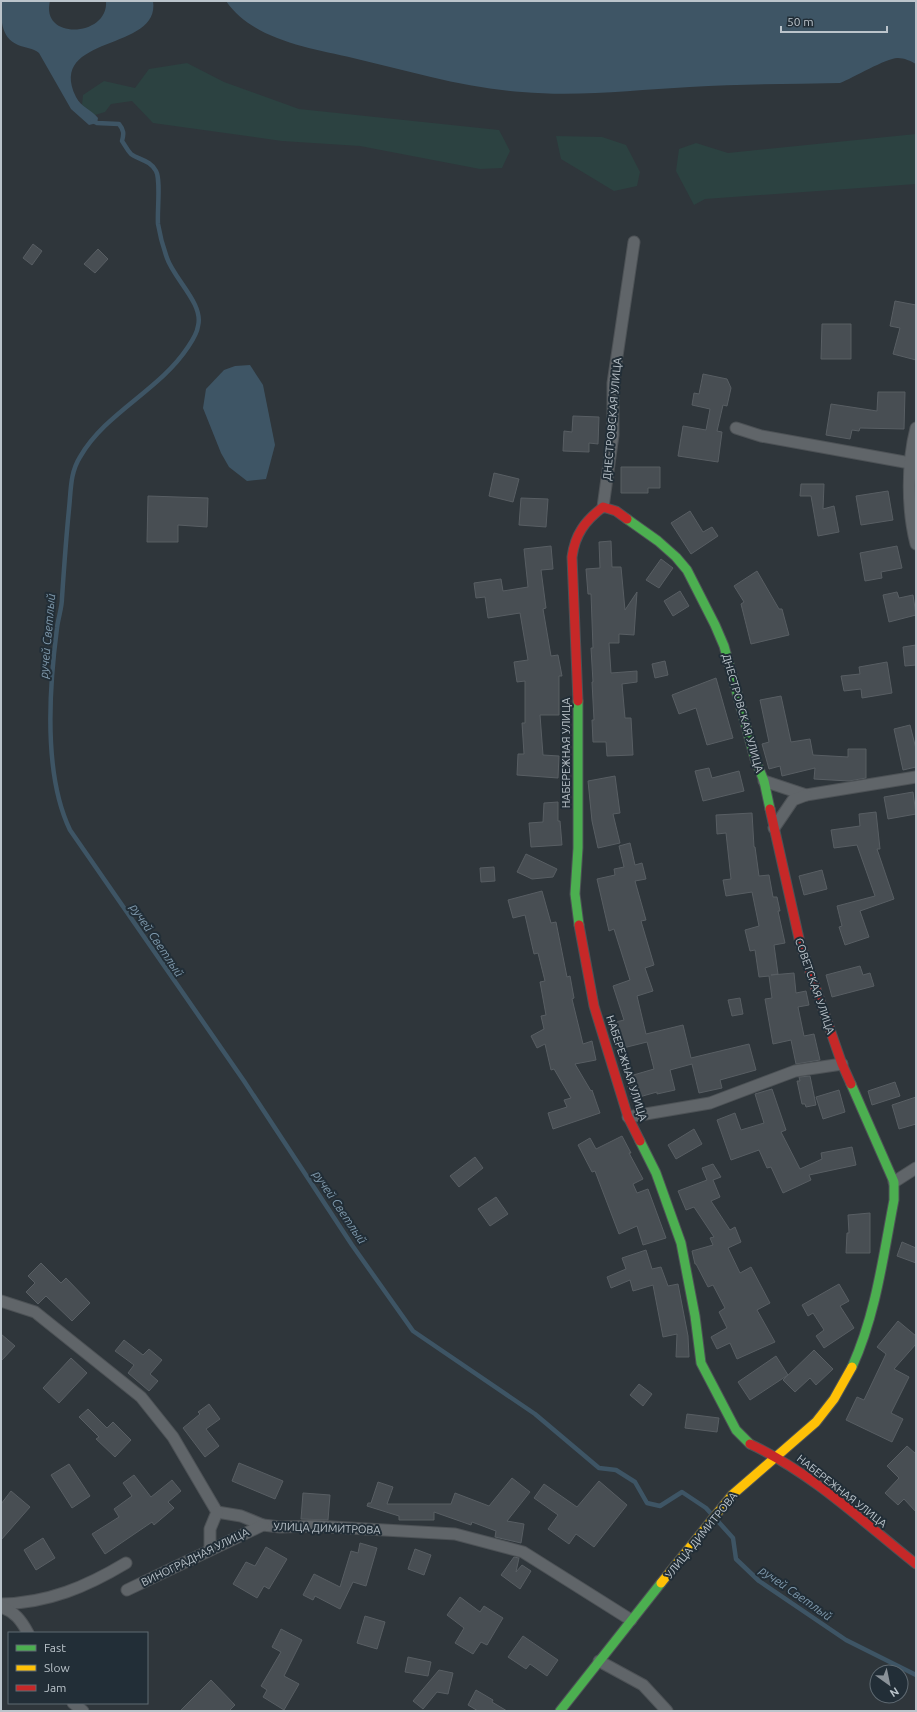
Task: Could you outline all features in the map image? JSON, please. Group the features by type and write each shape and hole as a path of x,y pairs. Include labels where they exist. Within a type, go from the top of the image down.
{"street":[{"name":"ДНЕСТРОВСКАЯ УЛИЦА","path":"634,242 613,384 613,435 603,507 616,511 658,541 676,557 687,570 724,646 755,759 764,781"},
{"path":"736,428 761,436 910,463"},
{"path":"916,430 910,463 910,494 916,544"},
{"name":"НАБЕРЕЖНАЯ УЛИЦА","path":"603,507 587,519 577,533 573,543 578,700 578,848 575,894 580,931 594,1006 628,1117 656,1173 681,1243 695,1316 701,1363 736,1430 749,1444 777,1457 799,1471 916,1564"},
{"path":"774,828 793,800 806,795 916,777"},
{"path":"764,781 806,795"},
{"name":"СОВЕТСКАЯ УЛИЦА","path":"764,781 800,943 842,1064 894,1182 894,1200 880,1274 873,1309 862,1345 848,1376 834,1399 816,1422 777,1457"},
{"path":"628,1117 710,1102 795,1071 842,1064"},
{"path":"894,1182 916,1168"},
{"path":"1,1301 35,1312 141,1397 173,1437 217,1512 210,1529 210,1550"},
{"name":"УЛИЦА ДИМИТРОВА","path":"560,1711 732,1495 777,1457"},
{"name":"УЛИЦА ДИМИТРОВА","path":"217,1512 241,1516 263,1525 455,1534 523,1552 631,1620"},
{"name":"ВИНОГРАДНАЯ УЛИЦА","path":"127,1590 263,1525"},
{"path":"1,1604 26,1603 73,1590 105,1576 126,1563"},
{"path":"1,1607 12,1611 22,1621 28,1632"},
{"path":"599,1661 643,1685 667,1711"},
{"path":"73,1704 83,1711"}],"green space":[{"path":"187,63 224,82 299,109 499,130 510,151 502,168 480,169 360,146 282,141 153,123 132,101 111,104 105,112 95,115 82,105 83,95 104,81 135,88 149,69"},
{"path":"916,134 916,184 705,199 694,205 676,171 679,149 696,143 728,153"},
{"path":"556,136 602,137 626,145 640,172 637,186 614,191 561,159"}],"water":[{"path":"1,1 50,1 50,14 55,23 64,28 75,30 87,27 97,22 104,13 106,1 153,1 151,17 140,29 89,52 76,63 71,77 76,97 98,118 97,123 89,125 71,109 37,51 18,45 12,42 8,37 3,26"},
{"path":"226,1 916,1 916,64 903,59 893,59 879,64 840,83 709,86 564,94 500,90 458,83 301,46 266,34 251,25 237,14"},
{"path":"250,365 263,385 275,445 266,479 247,481 229,467 221,453 203,408 206,389 224,370 235,366"}],"building":[{"path":"33,244 42,251 32,265 23,258"},
{"path":"98,249 108,259 95,273 84,264"},
{"path":"895,301 916,305 916,360 893,354 900,328 890,326"},
{"path":"822,324 851,324 851,359 821,359"},
{"path":"703,374 727,379 731,388 727,406 723,405 717,431 722,432 718,462 678,456 683,426 706,430 710,409 692,405 694,393 699,394"},
{"path":"878,392 905,392 904,429 860,428 859,431 852,430 850,439 826,435 831,404 877,411"},
{"path":"573,416 599,417 598,444 589,443 589,452 563,451 564,431 572,432"},
{"path":"621,467 660,467 660,488 648,488 648,493 621,493"},
{"path":"494,473 519,479 513,502 489,496"},
{"path":"801,484 824,484 823,509 834,506 839,532 818,536 811,496 800,496"},
{"path":"888,491 893,520 861,525 856,496"},
{"path":"148,496 208,498 207,527 178,525 178,542 147,542"},
{"path":"521,498 548,499 546,527 519,525"},
{"path":"690,511 703,532 712,527 718,536 691,554 671,523"},
{"path":"611,541 612,567 621,567 625,610 637,592 634,635 619,634 619,643 609,643 611,673 637,671 637,682 622,684 625,718 631,718 633,755 607,756 606,742 593,742 592,720 594,720 591,648 593,648 591,594 588,594 586,569 600,568 599,542"},
{"path":"551,546 553,569 541,570 546,608 543,609 551,656 558,655 562,676 559,676 559,715 540,715 543,755 559,756 558,778 517,775 518,754 524,754 522,723 525,723 525,681 517,682 514,662 528,660 520,613 488,618 485,597 476,598 474,583 501,579 503,591 528,587 524,549"},
{"path":"897,546 902,568 881,572 882,578 865,581 860,553"},
{"path":"661,559 673,568 659,588 646,580"},
{"path":"757,571 779,609 782,609 789,635 751,644 741,604 744,602 734,586"},
{"path":"680,591 689,606 673,616 664,601"},
{"path":"897,592 899,598 913,595 916,615 889,622 883,595"},
{"path":"916,645 916,665 905,666 903,647"},
{"path":"665,661 668,675 655,678 652,664"},
{"path":"887,662 892,693 862,698 861,689 844,691 841,676 860,674 859,667"},
{"path":"716,678 733,738 707,745 696,708 679,714 672,695"},
{"path":"781,696 791,742 810,739 813,755 848,757 848,749 866,749 866,778 849,781 814,779 815,768 782,776 780,766 769,769 762,744 769,742 760,700"},
{"path":"910,725 916,749 916,767 903,770 894,729"},
{"path":"709,768 712,778 739,771 744,791 703,801 695,771"},
{"path":"615,776 620,813 613,814 620,843 598,848 592,821 588,781"},
{"path":"913,792 916,814 888,819 884,797"},
{"path":"558,802 558,821 560,821 562,845 531,847 529,823 543,822 544,803"},
{"path":"876,812 880,849 877,849 894,899 860,911 869,937 845,945 839,927 842,926 837,906 875,896 857,845 834,848 831,830 860,826 859,814"},
{"path":"752,813 754,847 759,876 769,875 773,897 777,897 780,911 778,911 785,943 774,945 778,974 771,975 794,973 796,993 806,991 809,1005 798,1007 804,1036 814,1034 820,1060 796,1064 791,1040 773,1044 765,999 772,998 769,976 759,977 755,950 750,951 745,930 759,926 752,892 726,896 723,880 731,879 726,833 717,834 716,815"},
{"path":"630,843 635,865 642,863 646,879 635,881 646,920 641,921 654,965 645,968 653,991 637,996 646,1034 683,1025 691,1058 749,1044 756,1070 720,1080 722,1088 699,1093 692,1064 670,1070 675,1090 657,1094 657,1092 632,1099 627,1084 632,1083 630,1076 654,1069 647,1042 619,1049 612,1023 624,1020 613,986 630,980 614,929 609,931 597,879 615,875 614,869 624,867 619,846"},
{"path":"526,854 557,869 553,877 532,879 517,872"},
{"path":"494,867 495,881 481,882 480,868"},
{"path":"822,870 827,889 804,895 799,876"},
{"path":"542,891 551,923 556,922 567,977 570,976 574,998 572,999 583,1044 592,1041 596,1060 575,1064 591,1091 592,1090 600,1113 553,1129 548,1113 567,1107 564,1100 571,1098 554,1069 551,1070 545,1044 537,1048 531,1036 544,1029 541,1016 546,1015 540,982 545,981 538,953 534,954 525,915 513,918 508,900"},
{"path":"860,966 863,975 870,973 874,986 832,997 826,975"},
{"path":"740,998 743,1014 732,1016 728,1000"},
{"path":"810,1076 816,1105 806,1107 805,1104 802,1104 797,1081 800,1081 799,1077"},
{"path":"895,1082 900,1096 872,1105 868,1091"},
{"path":"772,1089 786,1130 781,1132 800,1169 822,1159 821,1153 852,1147 856,1165 809,1175 811,1180 783,1193 771,1167 767,1168 759,1150 731,1160 717,1120 735,1113 741,1130 764,1123 755,1094"},
{"path":"839,1090 845,1112 823,1119 816,1097"},
{"path":"916,1097 916,1124 899,1129 892,1105"},
{"path":"694,1129 702,1144 676,1159 668,1145"},
{"path":"622,1136 643,1179 633,1184 637,1193 648,1189 666,1238 643,1245 637,1226 619,1234 595,1171 592,1172 578,1145 590,1138 596,1149"},
{"path":"475,1157 483,1168 459,1187 450,1176"},
{"path":"713,1164 721,1177 713,1180 720,1197 711,1201 730,1230 735,1227 741,1242 728,1248 740,1273 751,1267 770,1303 757,1310 775,1342 737,1359 730,1343 717,1349 711,1337 727,1328 719,1312 725,1308 713,1285 708,1287 695,1264 692,1251 713,1245 710,1238 714,1237 694,1207 686,1210 678,1191 707,1180 702,1168"},
{"path":"496,1197 508,1214 490,1226 478,1209"},
{"path":"870,1213 870,1253 846,1253 847,1233 849,1233 848,1215"},
{"path":"902,1242 916,1248 916,1263 897,1256"},
{"path":"646,1250 652,1269 661,1267 668,1286 678,1284 688,1336 689,1357 676,1357 677,1334 663,1337 653,1285 633,1291 630,1280 611,1288 607,1277 626,1269 622,1258"},
{"path":"41,1263 61,1283 66,1278 90,1303 72,1321 46,1296 38,1304 26,1292 35,1283 28,1276"},
{"path":"839,1284 849,1301 840,1306 854,1328 824,1348 816,1336 824,1330 813,1313 808,1316 802,1305"},
{"path":"898,1321 916,1336 916,1344 894,1369 909,1377 891,1413 903,1419 892,1442 846,1420 857,1397 864,1400 886,1354 877,1347"},
{"path":"1,1334 15,1346 1,1361"},
{"path":"124,1340 143,1355 149,1349 162,1360 150,1374 158,1381 149,1391 128,1373 134,1365 115,1351"},
{"path":"814,1350 833,1369 816,1385 810,1378 795,1392 783,1380"},
{"path":"776,1356 788,1375 750,1400 738,1382"},
{"path":"71,1358 87,1373 59,1403 43,1388"},
{"path":"639,1384 652,1394 643,1406 630,1395"},
{"path":"209,1404 220,1419 206,1429 219,1446 205,1457 183,1428 200,1414 198,1412"},
{"path":"88,1409 107,1428 113,1422 131,1440 115,1457 96,1439 99,1437 79,1417"},
{"path":"687,1414 719,1418 717,1432 685,1428"},
{"path":"907,1446 916,1454 916,1512 904,1499 898,1505 885,1493 899,1478 887,1466"},
{"path":"239,1463 283,1481 275,1499 232,1481"},
{"path":"69,1464 90,1496 72,1508 51,1475"},
{"path":"134,1475 151,1497 172,1480 181,1491 168,1502 174,1508 154,1525 152,1522 105,1554 92,1534 119,1517 114,1509 132,1496 123,1483"},
{"path":"512,1478 530,1492 507,1521 524,1524 521,1543 495,1537 496,1531 472,1522 471,1525 434,1512 434,1520 399,1520 399,1516 367,1506 368,1503 371,1503 378,1482 393,1487 387,1504 451,1504 455,1493 489,1506"},
{"path":"599,1481 627,1505 594,1547 576,1534 569,1544 548,1529 558,1515 534,1498 544,1484 577,1507"},
{"path":"11,1491 30,1507 1,1540 1,1504"},
{"path":"303,1493 330,1495 328,1520 301,1519"},
{"path":"43,1538 55,1558 36,1570 24,1550"},
{"path":"360,1543 377,1548 366,1586 353,1582 340,1609 315,1596 313,1600 303,1595 314,1574 340,1587 351,1551 358,1553"},
{"path":"266,1547 287,1559 269,1589 264,1586 257,1598 233,1584 246,1562 255,1566"},
{"path":"415,1549 431,1555 424,1575 408,1569"},
{"path":"514,1557 519,1558 516,1572 522,1565 531,1571 520,1589 501,1575"},
{"path":"460,1597 480,1612 484,1606 503,1618 487,1645 481,1642 473,1654 455,1643 464,1628 447,1615"},
{"path":"365,1616 385,1622 377,1649 357,1643"},
{"path":"281,1629 302,1640 284,1676 299,1684 284,1710 263,1697 267,1690 261,1686 281,1652 272,1647"},
{"path":"523,1636 558,1660 547,1676 530,1664 526,1669 508,1657"},
{"path":"408,1657 431,1662 428,1676 405,1672"},
{"path":"439,1670 453,1673 448,1694 437,1692 423,1709 413,1701"},
{"path":"211,1680 235,1705 229,1711 180,1711"},
{"path":"476,1690 493,1700 492,1702 507,1711 478,1711 468,1705"}],"waterway":[{"name":"ручей Светлый","path":"93,121 97,123 119,124 123,132 122,141 131,154 154,167 159,188 158,224 163,246 171,266 193,300 199,318 194,337 176,363 104,427 91,441 74,469 67,531 62,602 54,652 50,704 50,731 55,783 61,808 70,830 244,1081 352,1245 413,1331 535,1414 599,1468 616,1470 635,1482 647,1503 660,1506 682,1492 706,1508 733,1538 736,1559 759,1581 846,1640 916,1675"}],"traffic: fast":[{"path":"627,519 658,541 676,557 687,570 715,625 724,646 755,759 764,781 770,809"},
{"path":"578,701 578,848 575,894 579,925"},
{"path":"851,1084 894,1182 894,1200 878,1285 867,1327 852,1367"},
{"path":"640,1141 656,1173 681,1243 695,1316 701,1363 736,1430 750,1444"},
{"path":"560,1711 661,1583"}],"traffic: slow":[{"path":"661,1583 732,1495 816,1422 834,1399 852,1367"}],"traffic: jam":[{"path":"578,701 572,557 573,549 578,535 586,523 603,507 616,511 627,519"},
{"path":"770,809 800,943 842,1064 851,1084"},
{"path":"579,925 594,1006 628,1117 640,1141"},
{"path":"750,1444 795,1469 816,1484 857,1515 916,1564"}]}
